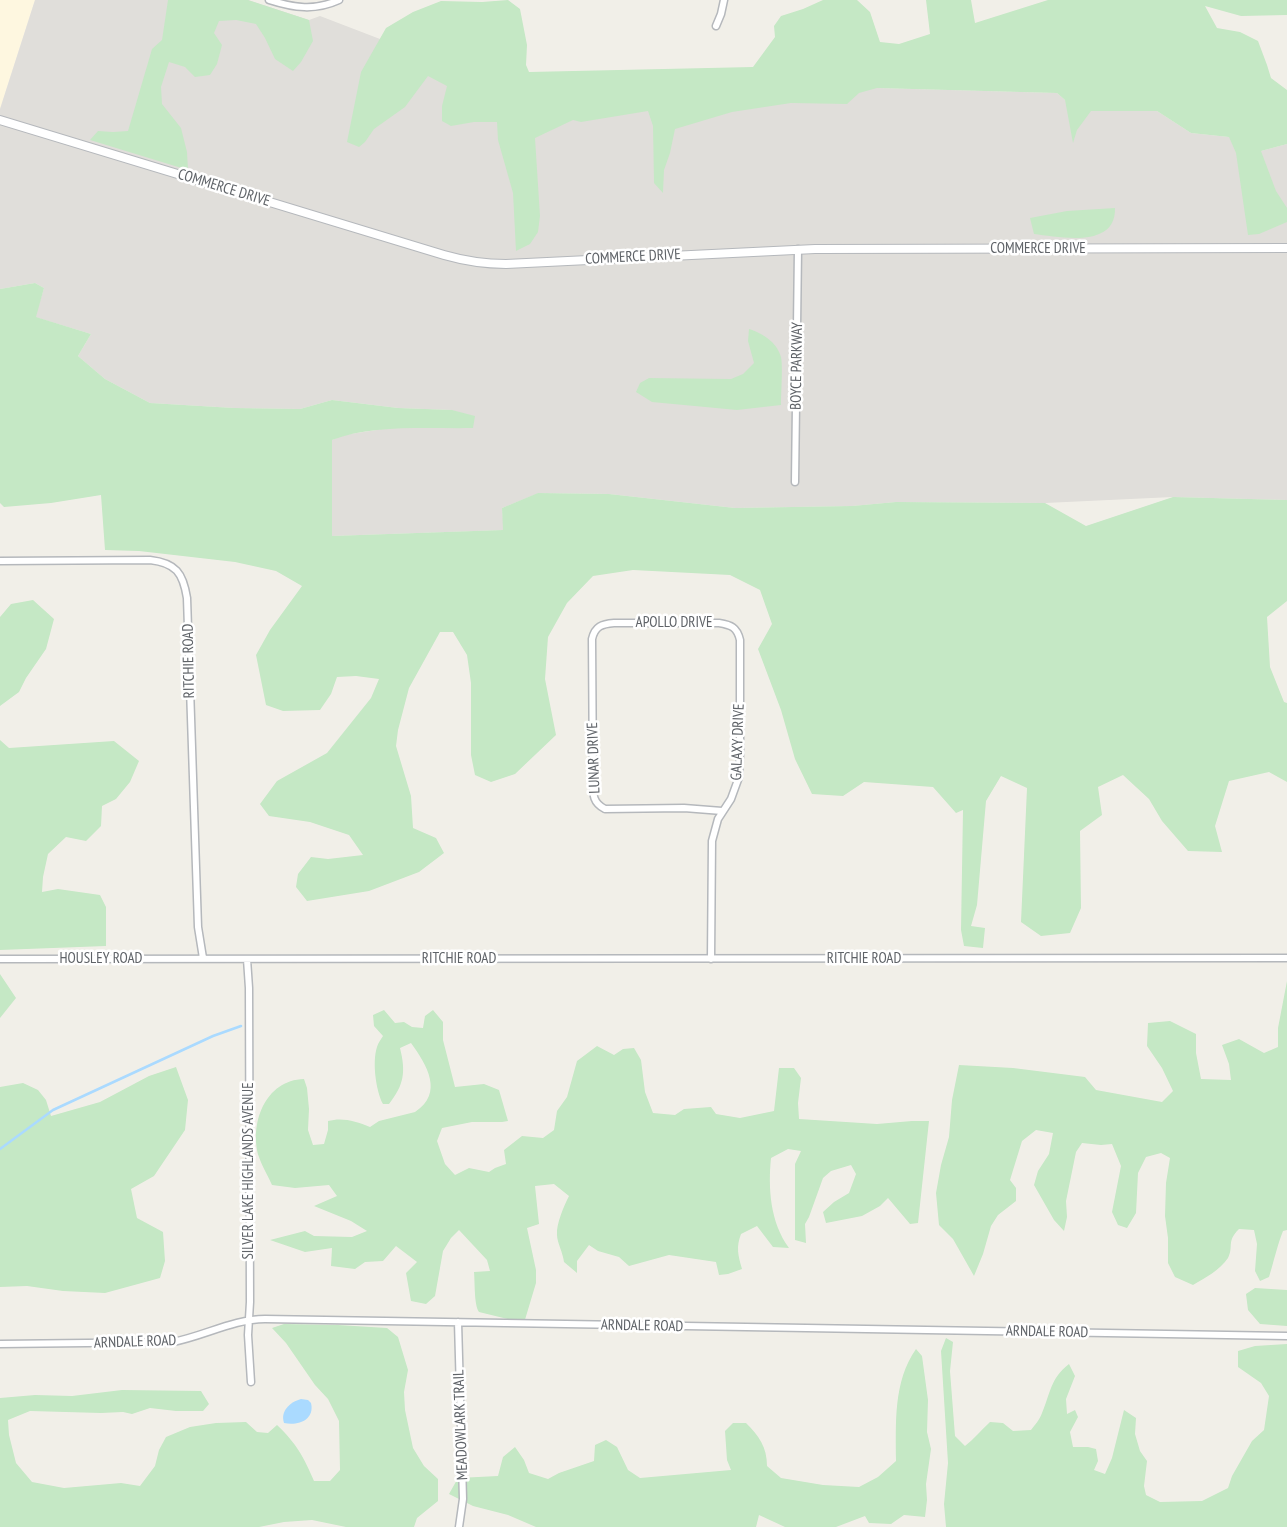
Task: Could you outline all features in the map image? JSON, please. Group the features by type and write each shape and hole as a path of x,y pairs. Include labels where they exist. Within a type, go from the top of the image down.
{"street":[{"path":"269,0 287,6 305,8 322,6 339,0"},
{"path":"716,26 722,14 724,0"},
{"name":"COMMERCE DRIVE","path":"0,120 467,261 506,264 798,249 1287,248"},
{"name":"BOYCE PARKWAY","path":"795,482 798,249"},
{"name":"RITCHIE ROAD","path":"0,561 150,560 168,564 181,576 186,589 188,604 198,926 202,958 1287,958"},
{"name":"APOLLO DRIVE","path":"600,626 614,623 728,624 736,629 740,640"},
{"name":"LUNAR DRIVE","path":"600,626 594,632 592,639 594,798 605,809 684,808 722,811"},
{"name":"GALAXY DRIVE","path":"711,959 712,841 718,819 731,799 739,777 740,640"},
{"name":"HOUSLEY ROAD","path":"0,959 202,958"},
{"name":"SILVER LAKE HIGHLANDS AVENUE","path":"247,959 249,988 249,1320 251,1382"},
{"name":"ARNDALE ROAD","path":"0,1344 173,1342 193,1338 249,1320 265,1319 1287,1336"},
{"name":"MEADOWLARK TRAIL","path":"458,1322 463,1491 459,1527"}],"shaded area":[{"path":"0,0 35,0 0,109"},
{"path":"35,0 248,0 309,20 320,16 380,39 459,89 877,88 1057,93 1065,100 1090,111 1157,111 1191,133 1229,137 1261,151 1287,144 1287,500 1173,497 1045,503 896,502 852,506 735,508 609,494 539,493 502,508 504,530 332,536 332,440 343,435 377,430 452,410 398,408 332,400 300,409 234,408 150,403 105,379 78,356 91,334 35,317 44,288 35,283 0,289 0,109"}],"green space":[{"path":"168,0 248,0 309,20 313,41 301,62 293,71 275,59 256,24 236,20 219,21 214,33 222,45 217,64 210,75 195,77 185,67 169,62 161,87 162,104 181,128 187,152 188,170 90,140 98,131 128,131 152,49 162,40"},
{"path":"508,0 520,9 527,45 526,65 529,72 753,67 775,37 774,26 781,16 823,0 857,0 870,12 880,42 899,44 930,34 926,0 971,0 975,23 1048,0 1287,0 1287,15 1241,16 1205,6 1217,28 1240,32 1258,41 1271,78 1287,90 1287,144 1261,151 1276,191 1287,208 1287,222 1259,234 1248,235 1236,153 1229,137 1191,133 1157,111 1091,111 1077,130 1073,143 1065,100 1057,93 877,88 859,93 847,104 791,103 732,112 675,129 664,170 663,193 654,183 653,126 648,111 581,122 573,120 535,138 540,216 538,232 530,244 516,251 513,193 498,140 497,122 474,122 451,126 442,121 442,106 447,86 428,76 405,107 374,129 359,147 347,142 361,72 386,28 413,12 441,1 482,2"},
{"path":"1115,208 1113,221 1106,230 1097,235 1085,237 1071,238 1034,234 1030,218 1067,211"},
{"path":"35,283 44,288 36,317 91,334 78,356 105,379 150,403 234,408 300,409 332,400 398,408 452,410 475,416 473,428 383,429 348,435 332,440 332,536 503,530 502,508 538,493 609,494 735,508 852,506 896,502 1045,503 1086,526 1173,497 1287,500 1287,601 1267,617 1270,667 1284,702 1287,703 1287,782 1269,772 1229,781 1215,826 1222,852 1188,851 1162,821 1149,799 1123,775 1098,787 1102,815 1080,831 1081,908 1070,933 1041,936 1021,922 1027,788 1001,776 986,801 977,905 971,926 985,928 983,948 964,946 961,930 963,810 956,813 933,787 864,782 843,796 812,794 795,759 781,710 758,649 772,624 760,590 730,575 633,570 593,576 567,603 548,637 545,679 556,735 515,774 491,782 475,775 471,755 471,683 467,655 453,632 440,632 409,688 398,730 396,746 411,796 413,828 436,838 444,853 419,872 369,891 307,901 296,887 298,874 311,857 328,859 363,855 349,835 310,822 269,816 260,804 277,781 327,753 371,698 379,679 356,676 337,677 331,694 320,710 283,711 266,705 256,655 270,630 302,586 276,571 235,562 139,551 105,550 101,495 51,503 4,507 0,503 0,289"},
{"path":"749,329 768,339 779,352 782,367 781,405 737,410 652,402 636,392 640,383 649,378 731,379 743,374 754,363 748,341"},
{"path":"33,600 54,619 46,649 26,678 19,692 0,706 0,617 11,604"},
{"path":"0,740 9,748 114,741 139,761 130,782 116,799 102,806 101,826 86,841 66,837 48,854 43,877 42,892 58,889 100,895 106,907 106,946 0,950"},
{"path":"0,974 16,998 0,1018"},
{"path":"1287,981 1287,1230 1283,1231 1269,1277 1260,1281 1255,1271 1257,1244 1254,1230 1239,1229 1231,1241 1228,1258 1217,1270 1193,1285 1175,1277 1168,1263 1168,1238 1165,1216 1166,1183 1170,1158 1161,1153 1146,1157 1138,1173 1136,1213 1127,1228 1118,1225 1112,1212 1121,1166 1112,1144 1082,1143 1076,1152 1066,1201 1067,1217 1064,1231 1054,1220 1034,1185 1038,1171 1049,1154 1053,1133 1036,1130 1022,1141 1010,1180 1016,1188 1016,1201 998,1215 991,1226 974,1276 953,1239 939,1225 936,1193 949,1137 952,1100 959,1065 1013,1068 1085,1077 1096,1090 1162,1102 1173,1091 1162,1068 1147,1046 1148,1023 1170,1021 1196,1034 1196,1053 1201,1079 1231,1080 1229,1064 1222,1045 1239,1039 1264,1053 1278,1047 1278,1028"},
{"path":"384,1010 395,1023 404,1022 412,1027 423,1028 425,1016 433,1010 443,1022 443,1040 455,1087 484,1084 499,1090 508,1121 472,1122 442,1128 437,1141 445,1164 455,1175 469,1168 489,1172 506,1164 504,1150 522,1136 543,1138 554,1130 557,1111 567,1097 577,1061 597,1046 614,1055 623,1049 634,1048 641,1060 645,1092 653,1113 675,1115 684,1109 711,1107 716,1114 740,1118 774,1111 779,1068 794,1068 801,1078 798,1103 799,1119 877,1124 929,1121 918,1223 910,1224 888,1198 880,1206 862,1216 826,1223 823,1212 834,1202 849,1193 856,1174 851,1165 831,1171 823,1178 805,1224 806,1243 795,1240 795,1164 801,1151 788,1149 771,1158 770,1193 774,1216 789,1248 773,1247 757,1226 741,1234 738,1251 742,1269 719,1275 716,1262 669,1255 629,1266 619,1257 598,1251 589,1245 577,1261 577,1273 564,1262 557,1238 559,1220 569,1196 554,1184 535,1186 539,1224 527,1228 536,1270 536,1283 524,1323 479,1312 475,1299 474,1272 490,1271 487,1260 459,1230 451,1238 443,1251 435,1296 426,1304 411,1301 406,1273 417,1262 396,1246 383,1261 365,1262 355,1269 331,1266 332,1248 305,1252 270,1240 305,1231 314,1236 352,1237 367,1231 351,1221 314,1206 337,1196 329,1185 295,1188 272,1185 260,1160 256,1144 256,1131 263,1106 270,1095 290,1081 304,1079 309,1109 308,1130 313,1145 324,1144 328,1130 328,1121 338,1119 349,1120 370,1127 379,1121 415,1112 424,1104 431,1088 430,1079 427,1069 411,1043 400,1048 403,1071 398,1091 389,1104 383,1104 378,1092 375,1060 377,1046 383,1036 374,1026 373,1015"},
{"path":"176,1067 188,1100 185,1130 154,1176 131,1189 137,1218 163,1232 165,1261 160,1278 105,1293 63,1291 27,1286 0,1287 0,1087 23,1083 38,1090 46,1100 51,1116 100,1102 149,1076"},
{"path":"1255,1288 1287,1290 1287,1326 1260,1324 1248,1310 1246,1294"},
{"path":"284,1324 387,1328 398,1337 408,1370 404,1392 405,1410 413,1448 424,1466 438,1479 438,1501 417,1518 414,1527 346,1527 312,1520 284,1522 259,1527 0,1527 0,1398 35,1395 72,1396 122,1390 201,1391 209,1404 203,1411 176,1411 150,1408 132,1414 123,1412 30,1411 8,1420 9,1435 16,1463 32,1482 64,1488 121,1483 140,1486 155,1466 159,1450 166,1437 190,1427 216,1423 246,1422 257,1432 268,1433 277,1425 299,1451 314,1481 330,1481 340,1470 339,1421 328,1399 315,1385 286,1343 272,1328"},
{"path":"946,1338 953,1342 950,1371 955,1436 965,1446 990,1422 1003,1423 1013,1431 1031,1430 1041,1415 1054,1381 1069,1364 1075,1376 1066,1399 1067,1414 1075,1410 1078,1417 1070,1432 1073,1447 1096,1449 1098,1461 1094,1470 1105,1474 1112,1458 1124,1410 1136,1418 1135,1434 1140,1451 1147,1461 1144,1486 1146,1495 1160,1502 1202,1501 1228,1488 1232,1476 1252,1441 1264,1430 1269,1396 1261,1383 1238,1367 1238,1351 1255,1346 1287,1344 1287,1527 946,1527 944,1504 948,1463 941,1351"},
{"path":"916,1349 922,1356 928,1400 927,1432 931,1449 926,1484 925,1517 904,1515 891,1524 869,1523 865,1516 836,1527 785,1527 759,1515 756,1527 536,1527 508,1515 473,1506 449,1494 458,1478 498,1476 503,1457 515,1447 524,1460 529,1473 548,1479 559,1473 594,1461 595,1445 606,1440 617,1447 628,1470 640,1478 731,1470 727,1460 725,1431 733,1423 746,1423 755,1433 764,1447 767,1466 781,1478 823,1485 859,1487 878,1477 896,1461 897,1403 903,1375"}],"water":[{"path":"301,1399 308,1400 311,1403 312,1409 308,1418 295,1424 284,1423 283,1415 287,1408 293,1402"}],"waterway":[{"path":"0,1149 53,1110 213,1036 241,1026"}]}
